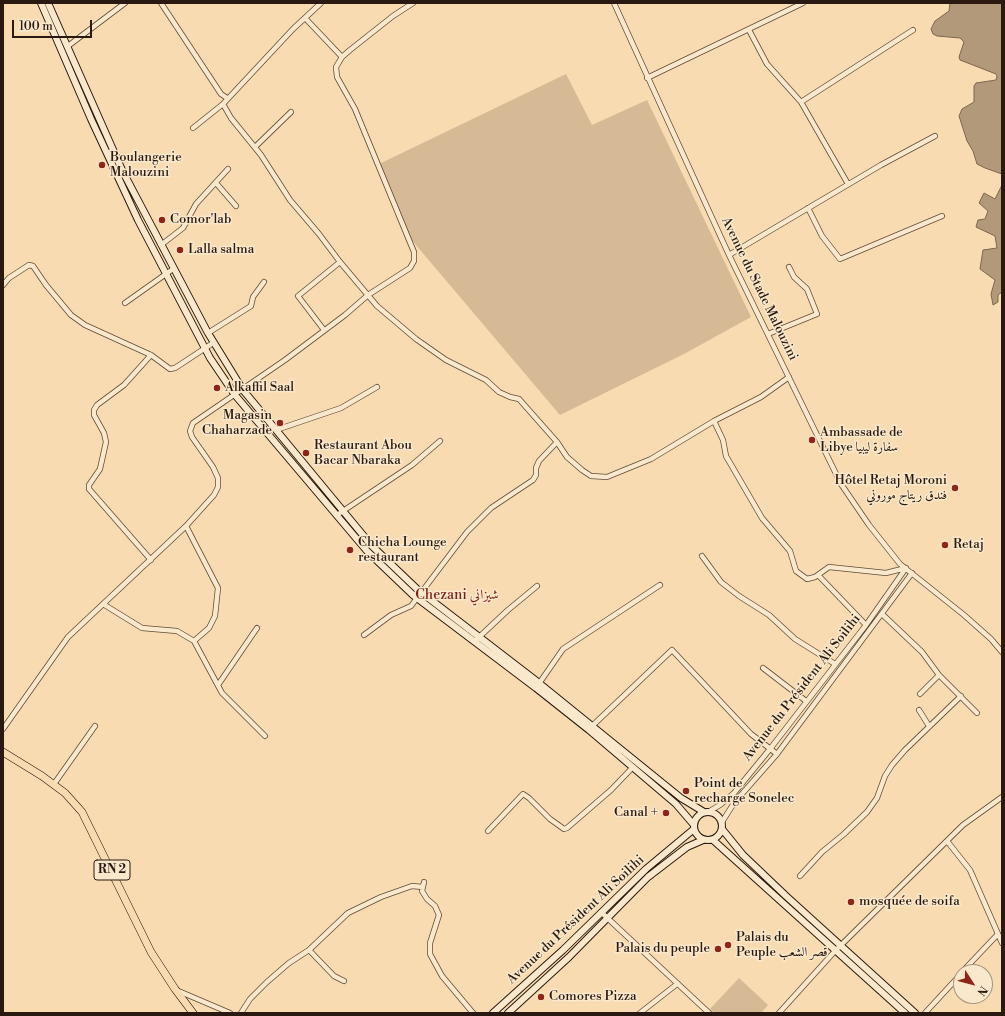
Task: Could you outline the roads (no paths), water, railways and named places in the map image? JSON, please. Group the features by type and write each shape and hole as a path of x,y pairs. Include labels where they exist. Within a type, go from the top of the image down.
{"main road":[{"path":"41,3 91,119 138,220 205,348 235,395 367,551 418,599 477,639 538,685 681,798 706,812 717,815 722,822 722,829 719,836 713,840 703,840 697,836 694,827 676,804 633,767 591,727"},
{"path":"48,3 122,170 213,343 243,390 372,546 422,593 477,639"},
{"name":"RN 2","path":"3,752 66,793 82,812 151,952 175,989 193,1013"},
{"path":"694,827 697,817 706,812"},
{"name":"Avenue du Président Ali Soilihi","path":"493,1013 563,950 646,869 694,827"},
{"path":"722,829 749,860 915,1013"},
{"name":"Avenue du Président Ali Soilihi","path":"508,1013 569,958 648,877 687,847 703,840"},
{"path":"713,840 905,1013"}],"street":[{"path":"68,46 125,3"},
{"path":"161,3 221,94 227,98"},
{"path":"193,128 223,104 227,98 231,97 321,3"},
{"path":"3,729 68,637 186,526 214,495 218,487 218,478 213,467 192,437 191,426 193,423 285,360 345,316 368,295 410,268 414,261 414,252 355,109 337,77 336,67 342,57 393,16 412,3"},
{"name":"Avenue du Stade Malouzini","path":"614,3 647,78 730,255 841,484 887,549 907,569 969,620 1002,652"},
{"path":"647,78 803,3"},
{"path":"305,18 342,57"},
{"path":"749,30 767,64 801,102 848,184"},
{"path":"801,102 913,30"},
{"path":"223,104 231,118 255,147 290,200 377,306 416,339 446,360 486,380 499,392 519,399 557,442 567,457 591,476 607,477 651,459 714,421 761,397 789,377"},
{"path":"255,147 291,112"},
{"path":"730,255 848,184 935,136"},
{"path":"161,245 183,228 189,220 196,204 228,169"},
{"path":"216,183 236,206"},
{"path":"808,208 822,236 840,260 942,216"},
{"path":"324,330 298,296 340,262"},
{"path":"3,285 9,278 29,265 33,266 46,285 71,315 85,325 151,355 170,369 175,368 213,343"},
{"path":"768,334 817,314 807,289 794,276 789,267"},
{"path":"125,303 173,269"},
{"path":"208,333 252,306 253,297 264,282"},
{"path":"151,355 124,385 97,405 94,410 94,415 104,433 106,442 100,469 89,485 89,489 151,560"},
{"path":"276,430 341,408 377,387"},
{"path":"714,421 723,440 726,456 762,518 790,551 796,571 807,579 818,575 829,567 886,573 907,569"},
{"path":"337,515 412,465 440,441"},
{"path":"364,636 391,615 411,606 418,599 467,532 491,508 533,480 536,475 536,468 539,460 557,442"},
{"path":"186,526 218,588 215,616 209,628 194,641"},
{"path":"702,556 721,582 739,596 769,615 795,639 835,664"},
{"name":"Avenue du Président Ali Soilihi","path":"706,812 720,805 734,793 866,625 907,569"},
{"name":"Avenue du Président Ali Soilihi","path":"722,822 734,803 777,754 912,573"},
{"path":"818,575 866,625"},
{"path":"538,685 563,649 660,585"},
{"path":"477,639 508,610 537,586"},
{"path":"103,604 142,628 177,631 194,641 222,693 265,736"},
{"path":"882,614 922,652 939,675 977,714"},
{"path":"218,685 257,628"},
{"path":"591,727 672,650 751,734 777,754"},
{"path":"763,668 806,702"},
{"path":"920,694 939,675"},
{"path":"800,876 822,852 867,812 878,798 885,776 892,765 961,696"},
{"path":"919,710 930,726"},
{"path":"54,784 95,726"},
{"path":"488,831 522,794 529,798 550,819 564,829 567,828 611,790 633,767"},
{"path":"779,1013 835,951 947,841 980,811 1002,797"},
{"path":"947,841 970,870 1002,943"},
{"path":"241,1013 250,999 267,982 289,963 309,950 340,919 354,909 410,886 423,884 422,891 424,895 435,906 439,915 430,943 430,954 442,976 473,1013"},
{"path":"601,912 709,1013"},
{"path":"970,964 998,934"},
{"path":"309,950 334,976 344,981"},
{"path":"925,1013 953,983"},
{"path":"640,1013 677,984"},
{"path":"175,989 230,1013"}],"place":[{"name":"Boulangerie Malouzini","path":"102,165"},
{"name":"Comor'lab","path":"162,220"},
{"name":"Lalla salma","path":"180,250"},
{"name":"Alkaffil Saal","path":"217,388"},
{"name":"Magasin Chaharzade","path":"280,423"},
{"name":"Ambassade de Libye سفارة ليبيا","path":"812,440"},
{"name":"Restaurant Abou Bacar Nbaraka","path":"306,453"},
{"name":"Hôtel Retaj Moroni فندق ريتاج موروني","path":"955,488"},
{"name":"Retaj","path":"945,545"},
{"name":"Chicha Lounge restaurant","path":"350,550"},
{"name":"Point de recharge Sonelec","path":"686,791"},
{"name":"Canal +","path":"666,813"},
{"name":"mosquée de soifa","path":"851,902"},
{"name":"Palais du Peuple قصر الشعب","path":"728,945"},
{"name":"Palais du peuple","path":"718,949"},
{"name":"Comores Pizza","path":"541,997"}],"district":[{"name":"Chezani شيزاني","path":"457,596"}]}
